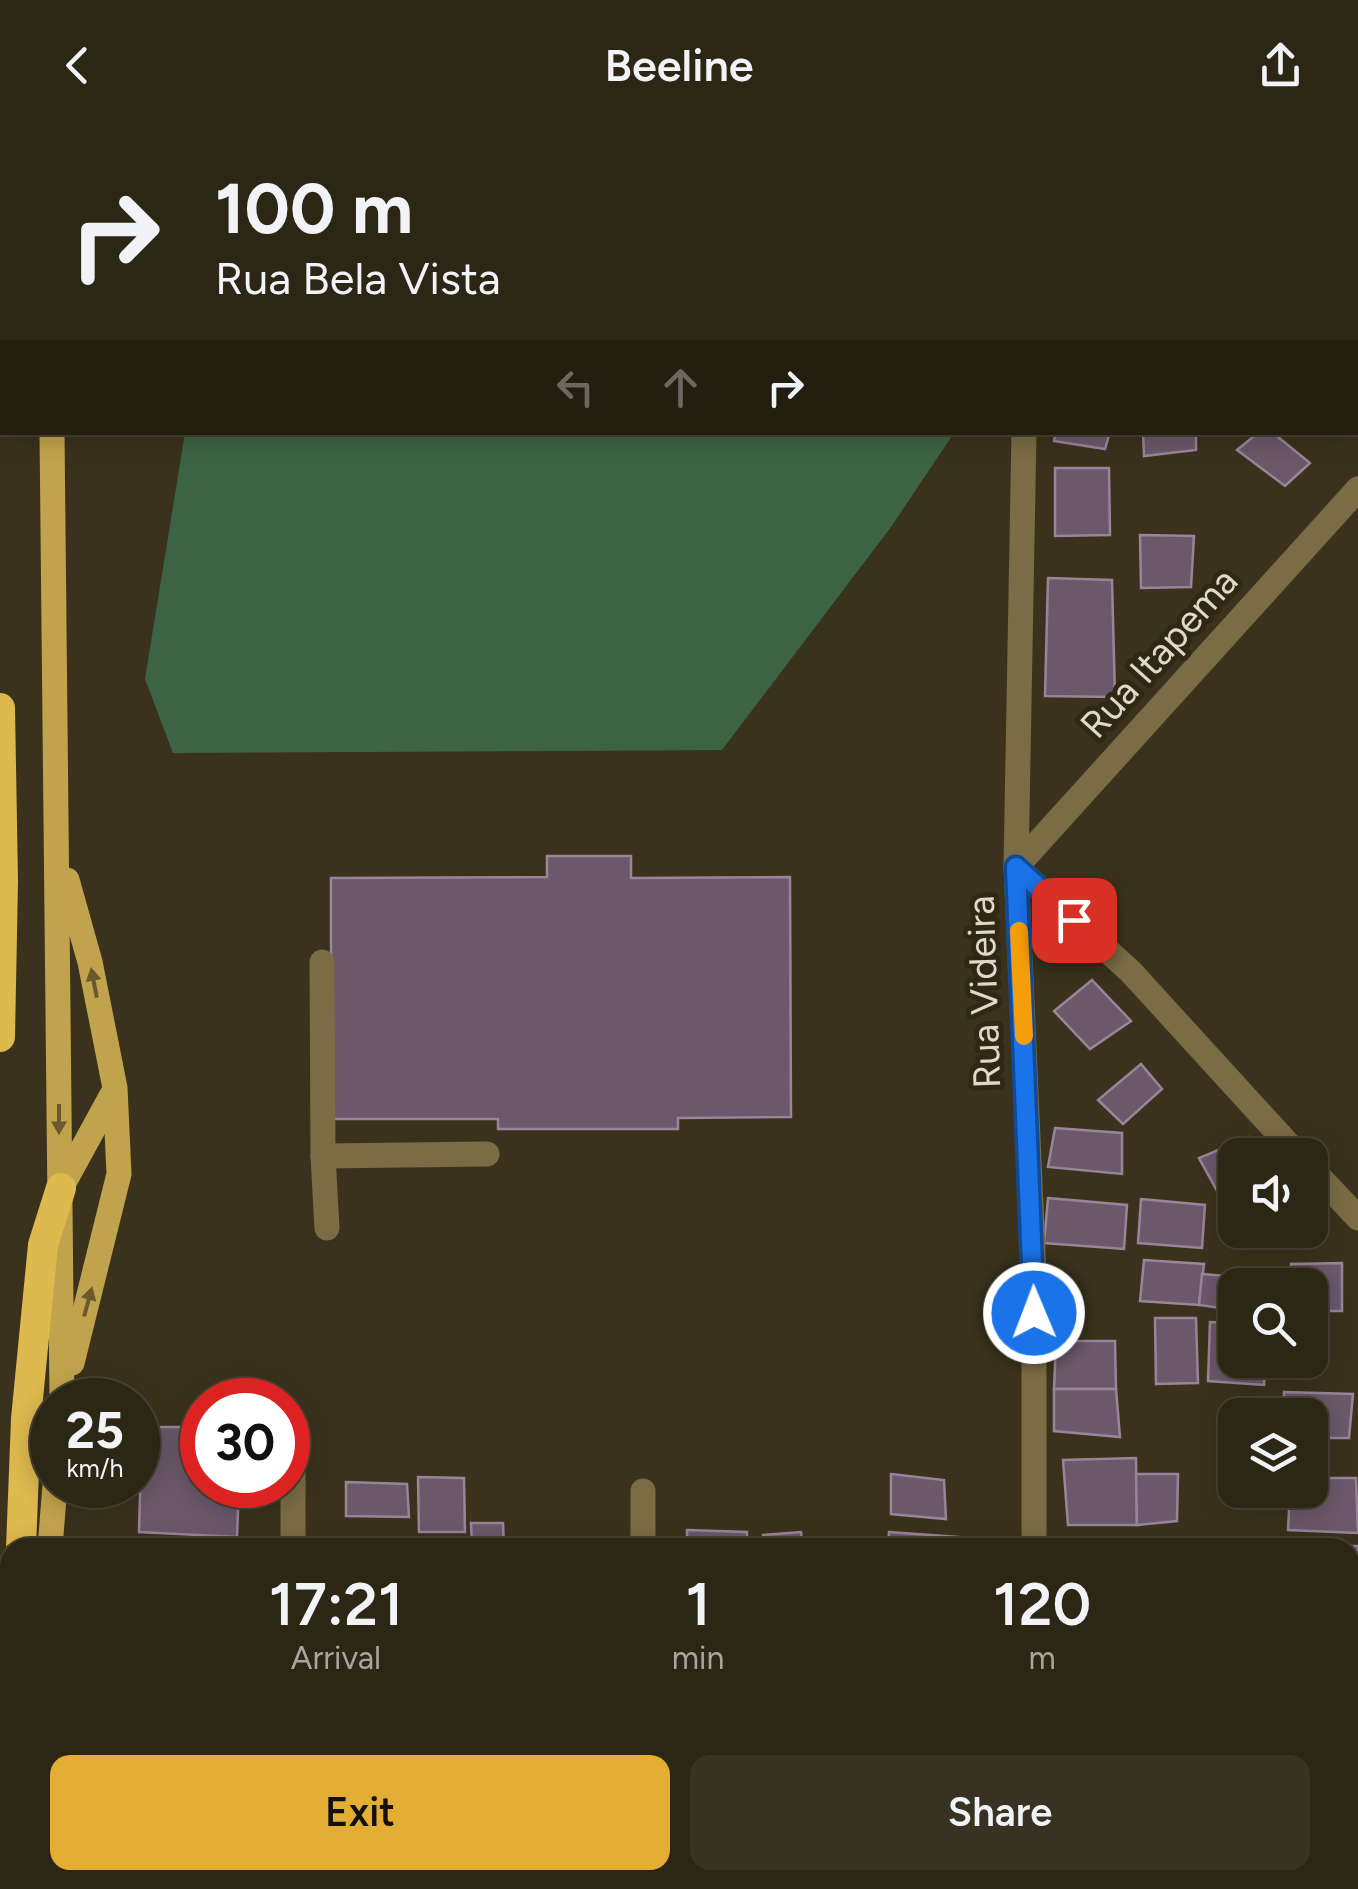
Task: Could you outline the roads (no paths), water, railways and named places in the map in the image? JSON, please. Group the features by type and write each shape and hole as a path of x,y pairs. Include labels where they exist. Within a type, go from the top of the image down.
{"highway":[{"path":"0,708 0,1037"},
{"path":"21,1538 26,1418 43,1245 62,1188"}],"main road":[{"path":"52,435 63,1378"},
{"path":"58,846 90,962 116,1088 119,1174 68,1378"},
{"path":"62,1188 116,1088"},
{"path":"51,1538 53,1508"}],"street":[{"name":"Rua Videira","path":"1024,435 1016,867 1034,1274 1034,1538"},
{"name":"Rua Itapema","path":"1016,867 1358,489"},
{"path":"1016,867 1131,972 1282,1138"},
{"path":"322,962 323,1156 328,1228"},
{"path":"323,1156 487,1154"},
{"path":"1328,1186 1358,1218"},
{"path":"643,1492 643,1538"},
{"path":"293,1508 293,1538"}]}
